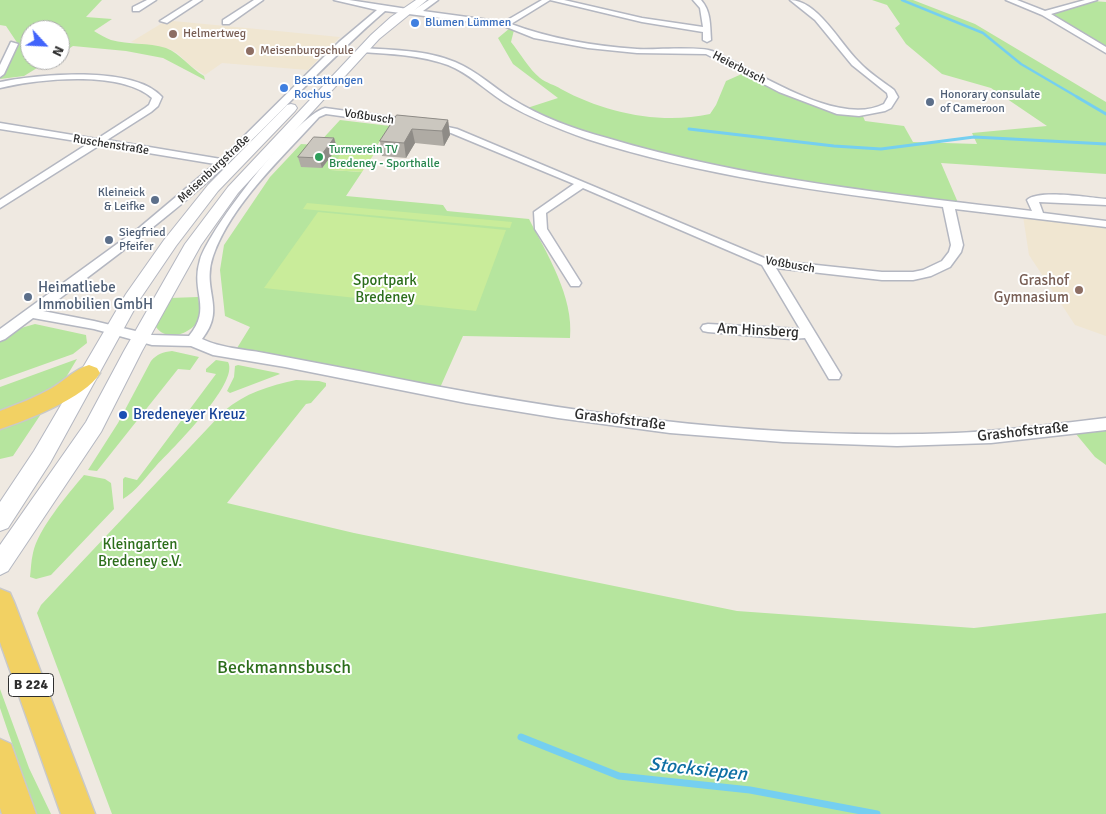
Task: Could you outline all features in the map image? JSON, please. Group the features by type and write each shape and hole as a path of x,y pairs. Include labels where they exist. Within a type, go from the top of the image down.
{"main road":[{"name":"Meisenburgstraße","path":"0,564 94,426 140,338 193,244 233,190 362,50 395,19 422,0"},
{"name":"Meisenburgstraße","path":"0,521 42,457 132,298 170,243 213,188 388,9 410,8"},
{"path":"0,420 60,394 75,386 89,373"},
{"name":"B 224","path":"0,602 78,814"},
{"path":"0,755 19,814"}],"street":[{"path":"136,9 152,0"},
{"path":"164,21 198,0"},
{"path":"226,22 259,0"},
{"path":"338,0 388,9"},
{"name":"Meisenburgstraße","path":"410,8 434,0"},
{"path":"506,24 547,0"},
{"path":"554,0 642,20 706,30"},
{"path":"697,0 704,9 708,52"},
{"name":"Heierbusch","path":"410,8 506,24 537,36 588,46 637,51 708,52 782,90 837,111 859,112 882,109 888,106 893,97 891,92 855,63 818,18 794,0"},
{"path":"1010,0 1045,13 1106,51"},
{"path":"1045,13 1093,0"},
{"name":"Meisenburgstraße","path":"0,336 143,230 188,193 342,44 388,9"},
{"path":"0,74 14,44"},
{"path":"362,50 415,55 450,62 470,73 510,101 548,121 627,148 705,166 804,184 1106,224"},
{"path":"0,84 29,78 81,77 121,81 142,87 154,93 156,97 153,106 0,205"},
{"name":"Voßbusch","path":"193,341 204,327 208,317 203,278 209,250 248,192 265,171 316,116 325,111 445,128 768,263 882,276 906,276 927,273 946,264 955,252 957,245 948,204"},
{"name":"Ruschenstraße","path":"0,126 222,162"},
{"path":"575,283 541,229 540,212 582,184"},
{"path":"1039,216 1033,200 1045,198 1106,202"},
{"name":"Am Hinsberg","path":"768,263 834,375"},
{"path":"31,313 140,338"},
{"name":"Am Hinsberg","path":"708,328 791,334 808,333"},
{"name":"Grashofstraße","path":"140,338 193,341 213,350 441,394 565,413 684,427 780,434 912,440 990,436 1106,424"}],"shaded area":[{"name":"Meisenburgschule","path":"173,21 340,37 308,70 222,63 205,75 169,49 131,42 164,22"},
{"name":"Grashof Gymnasium","path":"1023,216 1106,227 1106,336 1075,325 1029,255"}],"green space":[{"path":"0,0 102,0 86,17 112,19 94,31 111,40 166,48 204,76 205,80 163,58 126,51 73,46 70,48 70,20 20,20 20,70 34,70 24,76 0,79 18,44 6,26 0,25"},
{"path":"872,0 913,0 975,24 1106,102 1106,174 941,163 959,205 824,186 705,165 584,134 524,109 558,98 513,64 498,38 510,28 514,30 511,42 542,80 596,105 634,115 672,118 710,114 726,81 744,73 836,111 862,114 865,121 904,126 913,142 977,144 972,133 1047,126 991,88 942,74 906,44 895,28 900,24 887,5"},
{"path":"1093,1 1106,2 1106,49 1054,16 1055,12"},
{"name":"Sportpark Bredeney","path":"340,120 390,126 374,150 345,148 331,170 362,172 346,196 443,205 447,211 529,219 551,261 564,292 568,307 570,338 463,336 439,390 234,353 250,327 225,316 220,270 224,245 270,177 301,144 317,145"},
{"path":"345,148 376,151 362,172 330,170"},
{"path":"307,203 512,222 510,228 303,209"},
{"path":"318,212 506,230 476,311 264,288"},
{"path":"198,297 201,316 193,327 181,334 167,335 156,327 170,298"},
{"path":"35,324 86,335 87,343 73,354 0,380 0,341 21,328"},
{"path":"172,351 199,357 190,370 178,369 97,471 88,470 118,423 151,361 160,354"},
{"path":"77,359 62,384 36,399 0,411 0,387"},
{"path":"216,360 228,362 229,372 224,385 214,400 188,432 140,484 123,499 123,479 125,477 137,480 216,374 206,372 206,369"},
{"path":"238,365 280,374 230,393 227,391 234,377 235,366"},
{"name":"Beckmannsbusch","path":"296,380 319,381 326,383 326,386 311,403 306,404 227,503 354,533 737,611 974,628 1106,613 1106,814 112,814 37,613 41,605 224,411 240,399 258,391"},
{"path":"47,405 13,456 0,459 0,424"},
{"path":"1106,431 1106,465 1095,457 1076,434"},
{"path":"84,475 105,479 111,483 114,509 51,575 36,579 30,577 33,553 41,533 54,512"},
{"path":"0,689 29,768 51,814 36,814 0,708"}],"building":[{"path":"397,115 448,120 442,131 412,129 404,143 380,141"},
{"path":"314,137 334,138 319,158 298,157"}],"waterway":[{"path":"902,0 983,33 1021,64 1079,98"},
{"path":"1077,97 1106,114"},
{"path":"689,129 834,146 881,149 974,137 1106,144"},
{"name":"Stocksiepen","path":"521,737 619,776 750,790 877,814"}],"place":[{"name":"Blumen Lümmen","path":"415,23"},
{"name":"Helmertweg","path":"173,34"},
{"name":"Meisenburgschule","path":"250,51"},
{"name":"Bestattungen Rochus","path":"284,88"},
{"name":"Honorary consulate of Cameroon","path":"930,102"},
{"name":"Turnverein TV Bredeney - Sporthalle","path":"319,157"},
{"name":"Kleineick & Leifke","path":"155,200"},
{"name":"Siegfried Pfeifer","path":"109,240"},
{"name":"Grashof Gymnasium","path":"1079,290"},
{"name":"Heimatliebe Immobilien GmbH","path":"28,297"},
{"name":"Bredeneyer Kreuz","path":"123,415"}],"park label":[{"name":"Kleingarten Bredeney e.V.","path":"140,554"}]}
